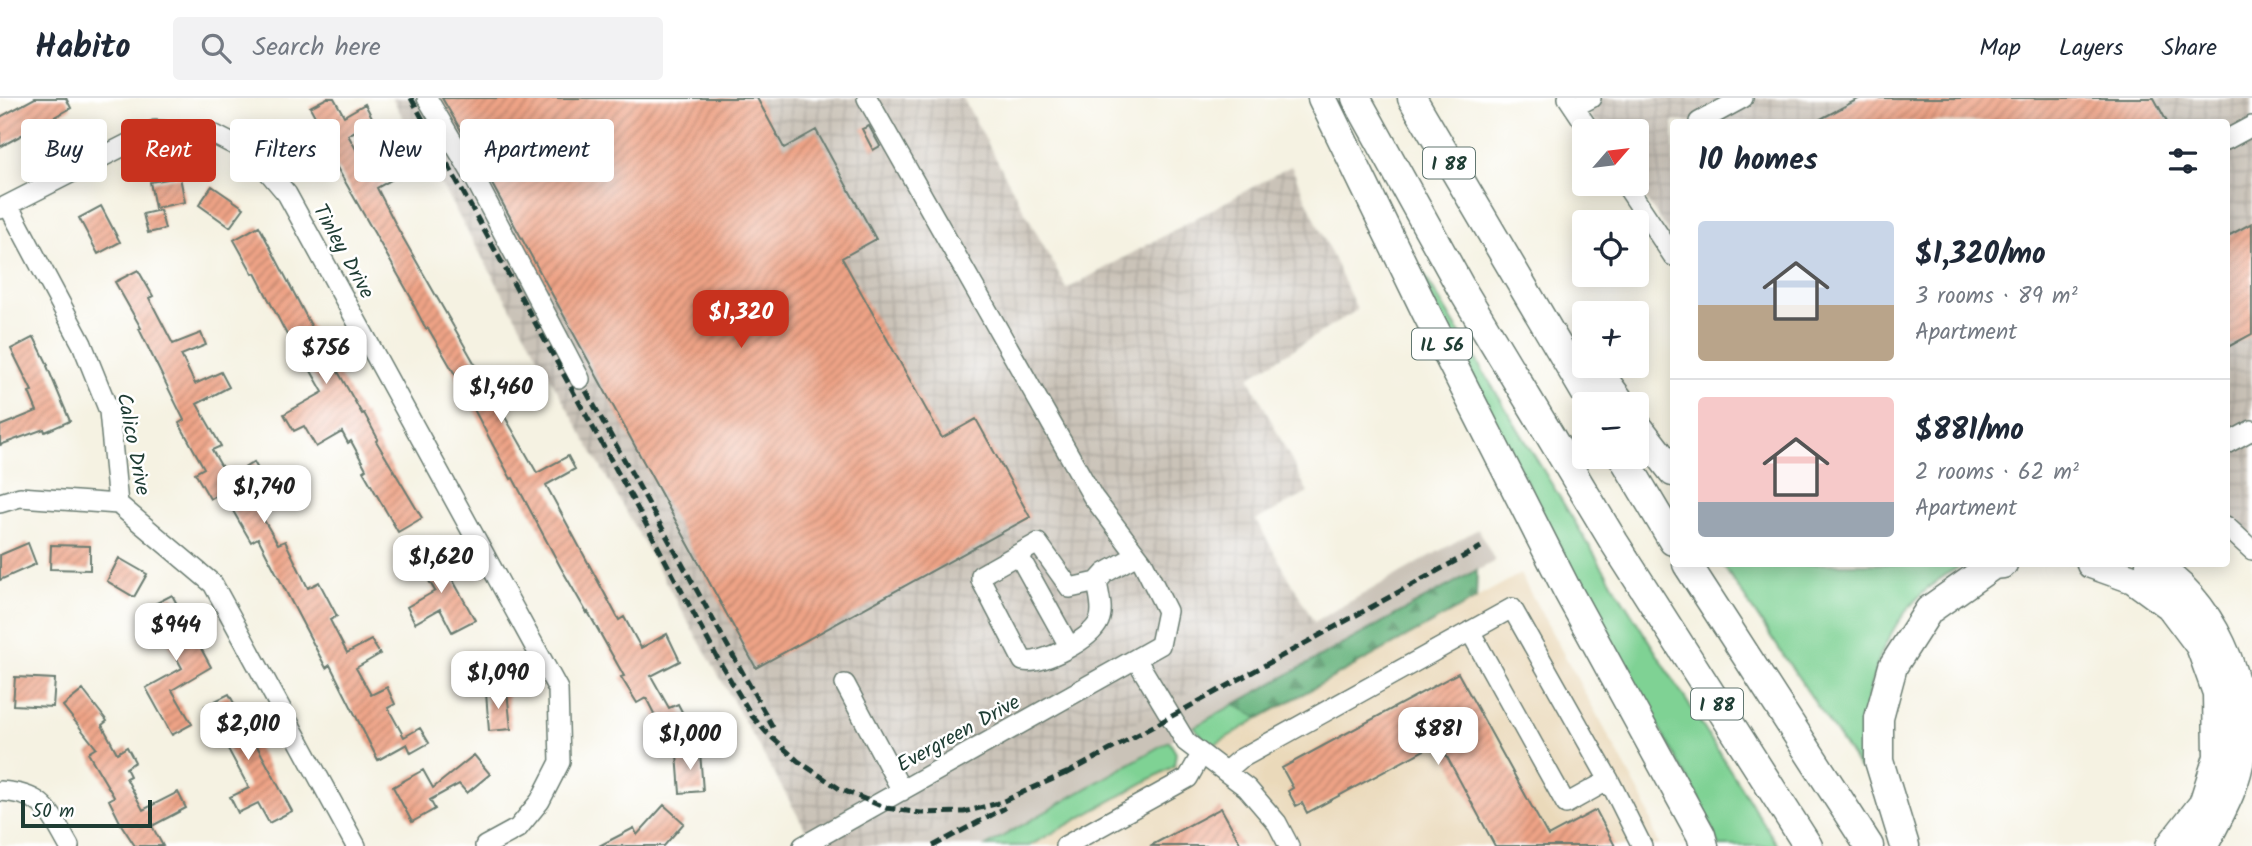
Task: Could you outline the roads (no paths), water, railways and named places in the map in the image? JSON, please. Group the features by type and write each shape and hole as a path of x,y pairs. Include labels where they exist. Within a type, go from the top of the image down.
{"highway":[{"name":"IL 56","path":"1322,98 1426,313 1548,552 1701,835 1704,846"},
{"name":"I 88","path":"1356,98 1461,288 1607,530 1808,846"},
{"name":"I 88","path":"1412,98 1585,392"},
{"path":"1487,227 1572,337"},
{"path":"1649,441 1670,468"},
{"path":"1630,469 1670,536"},
{"name":"I 88","path":"1689,567 1869,846"},
{"path":"1905,846 1878,761 1879,718 1893,666 1929,610 1990,567"},
{"path":"2099,567 2133,579 2170,606 2200,646 2217,694 2218,757 2203,804 2169,846"},
{"path":"2156,567 2168,573 2201,608 2227,653 2240,705 2242,750 2231,794 2201,846"}],"street":[{"path":"427,98 475,179 580,379"},
{"name":"Evergreen Drive","path":"803,846 1160,645 1167,611 1137,555 1093,498 867,98"},
{"path":"1704,119 1743,98"},
{"path":"1578,101 1585,119"},
{"path":"2230,138 2252,126"},
{"name":"Tinley Drive","path":"4,207 155,130 215,135 254,155 287,194 558,689 560,762 540,800 518,828 485,846"},
{"path":"1633,196 1670,252"},
{"name":"Calico Drive","path":"4,207 82,344 109,411 118,504 213,584 356,846"},
{"path":"2230,442 2252,430"},
{"path":"0,503 20,497 118,504"},
{"path":"2230,530 2252,550"},
{"path":"1097,582 1101,612 1098,624 1078,642 1032,663 1023,661 981,580 981,575 1038,543 1070,588 1097,582 1105,573 1137,555"},
{"path":"1018,554 1069,646"},
{"path":"1226,771 1240,759 1512,608 1609,780 1642,846"},
{"path":"1470,631 1566,804 1609,780"},
{"path":"1136,659 1181,733 1201,755 1247,788 1264,806 1289,846"},
{"path":"845,684 902,791"},
{"path":"1065,846 1188,778 1201,755"},
{"path":"0,790 29,796 47,807 69,846"}],"railway":[{"path":"411,98 719,661 752,716 767,733 798,761 840,789 886,808 921,813 964,812 999,803 1073,770"},
{"path":"586,391 775,731"},
{"path":"1066,774 1481,547"},
{"path":"933,846 1005,808"}]}
